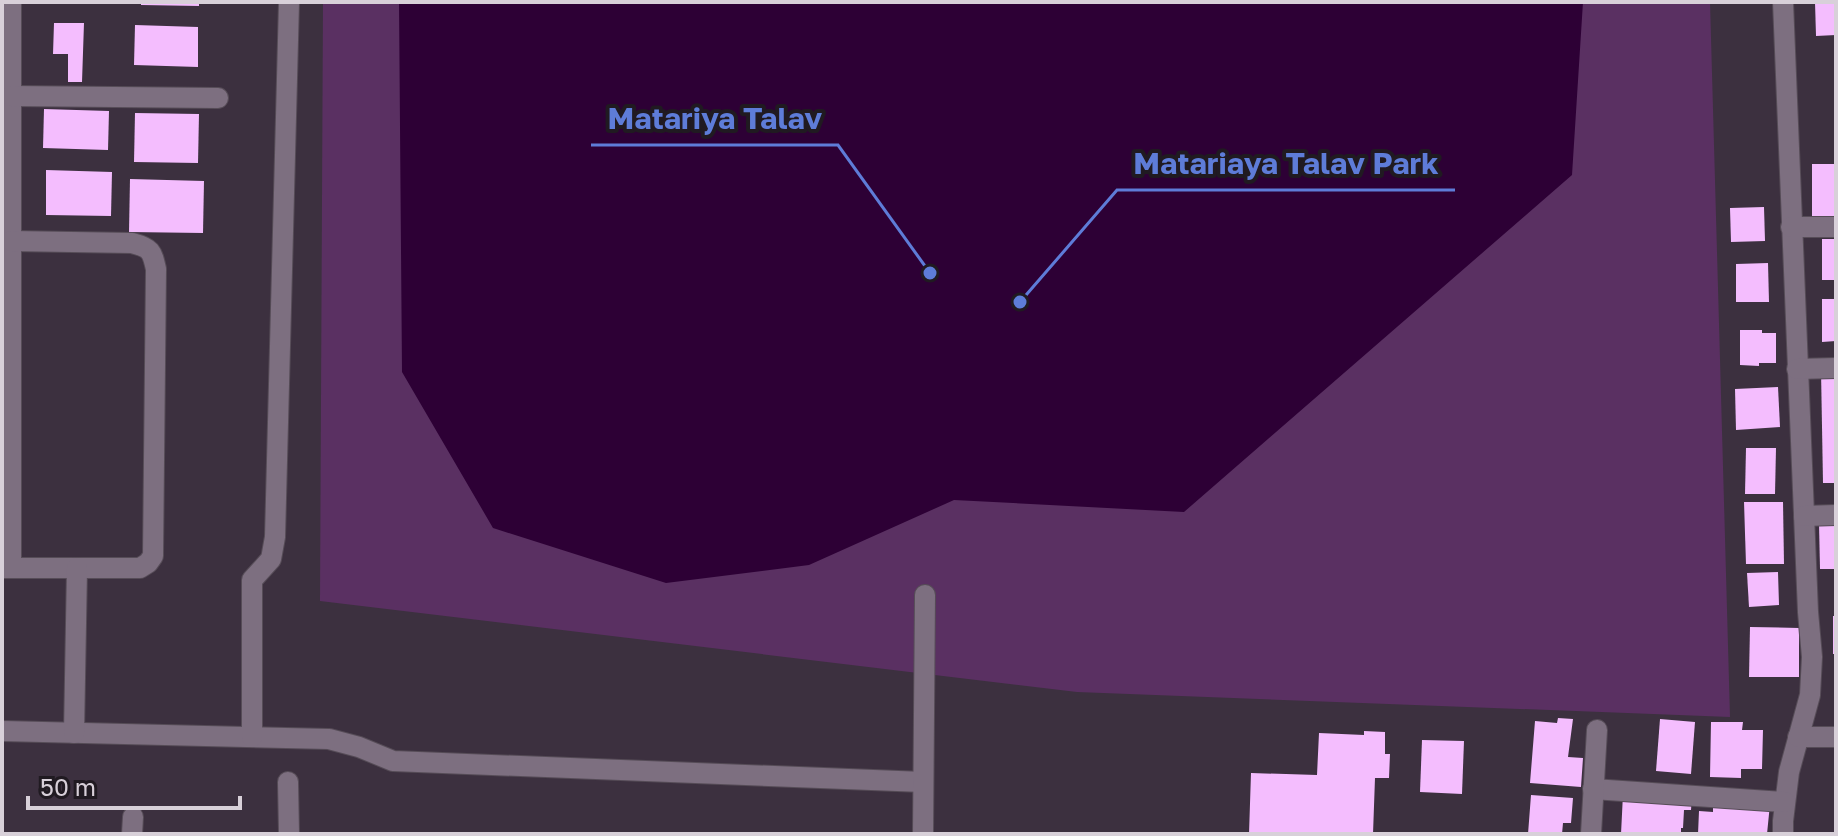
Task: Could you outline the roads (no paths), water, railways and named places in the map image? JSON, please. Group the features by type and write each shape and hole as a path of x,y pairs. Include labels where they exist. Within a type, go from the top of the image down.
{"street":[{"path":"11,2 6,25 11,96 6,143 11,241 7,270 6,568 140,568 153,556 156,269 152,253 132,243 11,241"},
{"path":"252,737 252,580 271,559 275,537 289,2"},
{"path":"1783,2 1812,657 1810,695 1789,772 1783,834"},
{"path":"11,96 218,98"},
{"path":"1791,227 1836,227"},
{"path":"1797,369 1836,368"},
{"path":"1804,516 1836,515"},
{"path":"74,733 77,568"},
{"path":"923,834 925,595"},
{"path":"1591,834 1597,730"},
{"path":"2,731 329,739 393,761 923,782"},
{"path":"1798,737 1836,737"},
{"path":"288,782 289,834"},
{"path":"1593,789 1785,802"}],"place":[{"name":"Matariya Talav","path":"930,273"},
{"name":"Matariaya Talav Park","path":"1020,302"}]}
